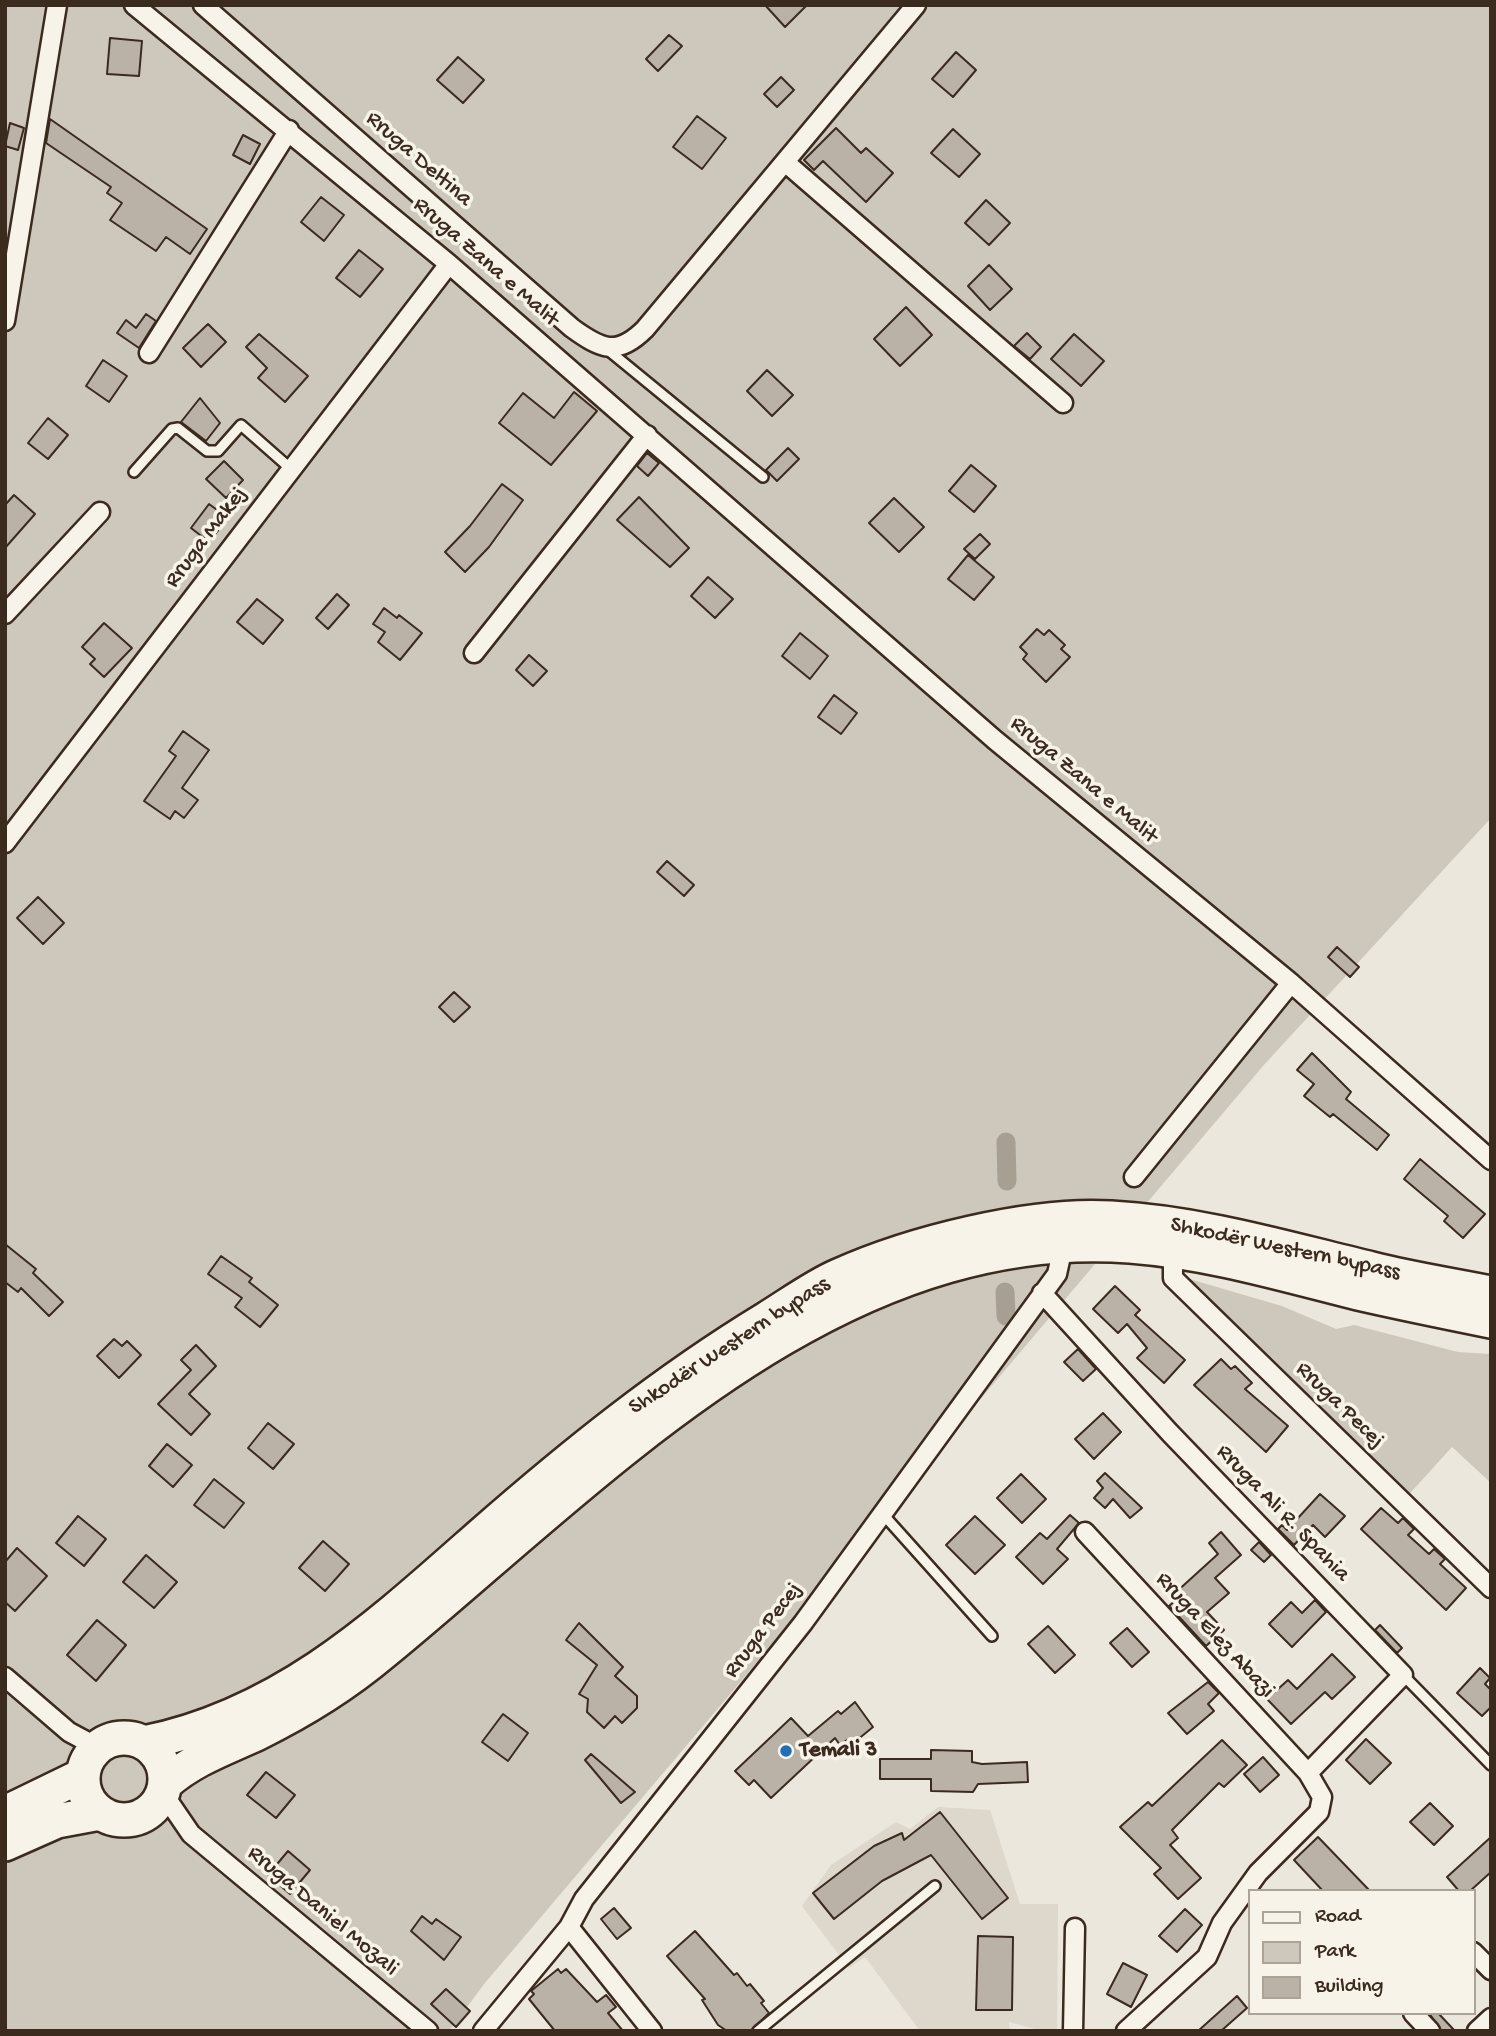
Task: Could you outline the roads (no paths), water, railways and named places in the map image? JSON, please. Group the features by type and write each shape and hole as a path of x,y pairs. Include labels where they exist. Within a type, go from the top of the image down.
{"highway":[{"name":"Shkodër Western bypass","path":"5,1812 83,1754 117,1738 144,1742 187,1734 255,1705 299,1682 346,1651 540,1483 649,1396 837,1276 931,1244 1017,1223 1107,1217 1205,1228 1376,1270 1491,1293"},
{"name":"Shkodër Western bypass","path":"5,1844 57,1821 100,1813 110,1818 131,1820 201,1758 288,1718 344,1683 409,1633 650,1428 704,1390 790,1335 867,1296 934,1270 1035,1248 1127,1246 1250,1265 1361,1293 1491,1321"},
{"path":"144,1742 160,1758 161,1794"},
{"path":"83,1754 86,1796 100,1813"}],"street":[{"path":"5,321 57,5"},
{"name":"Rruga Zana e Malit","path":"134,5 449,264 995,740 1291,984 1491,1160"},
{"name":"Rruga Deltina","path":"203,5 572,328 604,347"},
{"path":"604,347 624,346 645,329 916,5"},
{"path":"149,353 289,130"},
{"path":"785,162 1063,403"},
{"name":"Rruga Makej","path":"5,843 449,264"},
{"path":"474,653 647,435"},
{"path":"5,614 100,512"},
{"path":"1134,1177 1153,1157 1291,984"},
{"name":"Rruga Pecej","path":"483,2031 569,1927 584,1899 803,1623 881,1512 1057,1274 1063,1247"},
{"name":"Rruga Pecej","path":"1173,1251 1173,1278 1491,1588"},
{"name":"Rruga Ali R. Spahia","path":"1042,1293 1170,1433 1404,1675"},
{"name":"Rruga Elez Abazi","path":"1085,1532 1308,1773 1322,1797 1319,1812 1258,1873 1222,1923 1207,1957 1126,2031"},
{"path":"1308,1773 1404,1675"},
{"path":"5,1677 83,1754"},
{"name":"Rruga Daniel Mozali","path":"161,1794 186,1830 428,2031"},
{"path":"569,1927 652,2031"},
{"path":"1073,2031 1075,1928"},
{"path":"1475,1954 1491,1970"},
{"path":"1415,2015 1430,2031"},
{"path":"1477,2031 1491,2018"}],"lane":[{"name":"Rruga Deltina","path":"604,347 764,477"},
{"path":"134,472 172,429 178,428 207,451 218,451 241,425 291,469"},
{"path":"881,1512 992,1636"},
{"name":"Rruga Ali R. Spahia","path":"1404,1675 1491,1765"},
{"path":"758,2031 935,1886"}],"waterway":[{"path":"1006,1142 1007,1181"},
{"path":"1005,1292 1006,1316"}],"place":[{"name":"Temali 3","path":"786,1751"}]}
